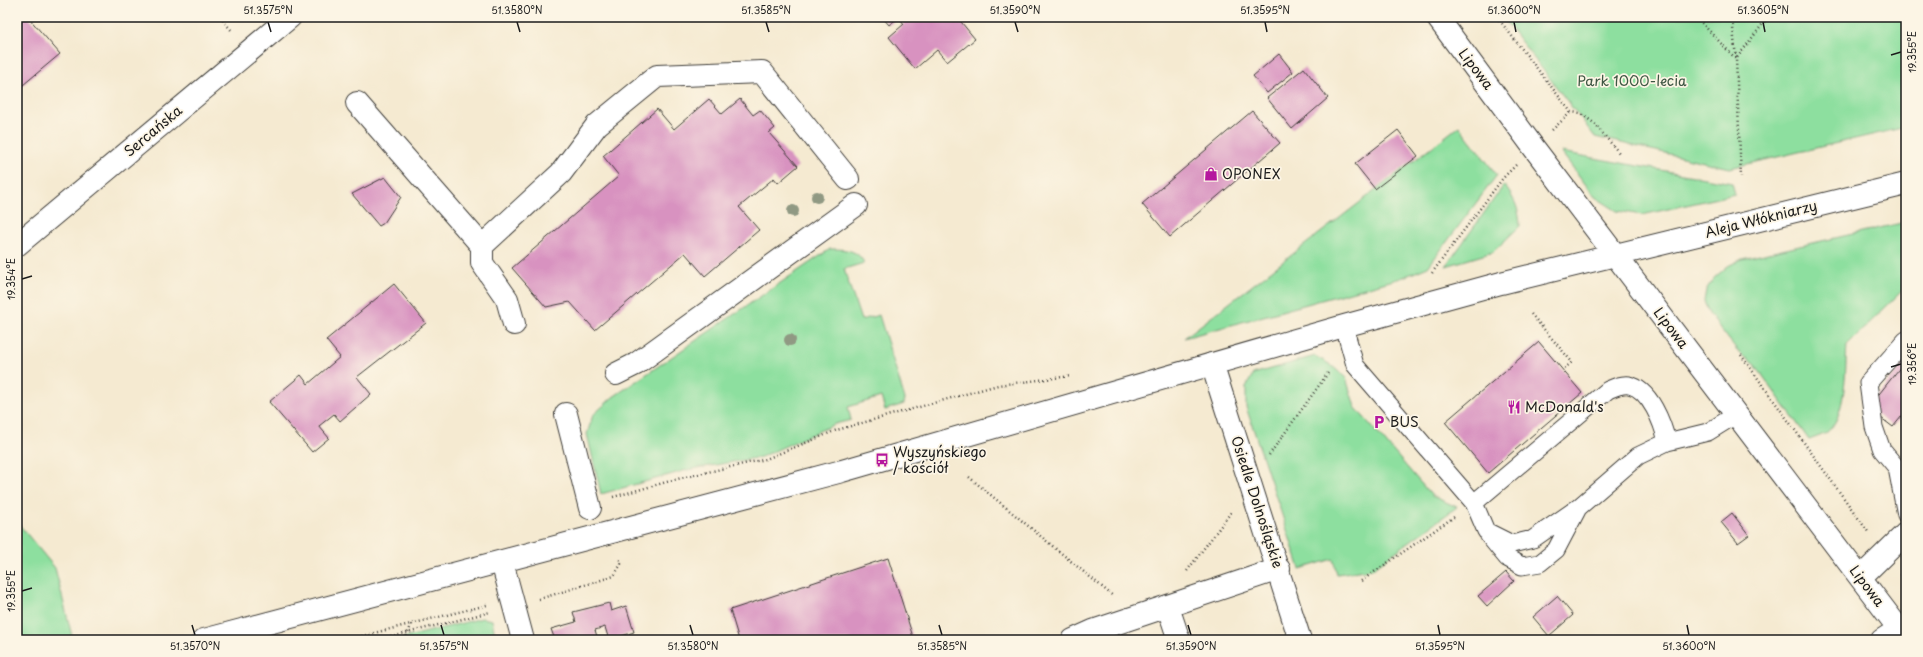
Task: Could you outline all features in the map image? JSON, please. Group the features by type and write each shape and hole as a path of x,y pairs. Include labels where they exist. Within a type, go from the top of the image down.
{"street":[{"name":"Sercańska","path":"17,245 290,17"},
{"name":"Lipowa","path":"1437,17 1615,255 1861,577 1896,636"},
{"path":"482,246 561,173 597,125 657,76 762,72 848,179"},
{"path":"357,103 482,246 482,263 507,299 514,324"},
{"name":"Aleja Włókniarzy","path":"204,640 502,562 932,446 1344,326 1501,283 1906,184"},
{"path":"616,374 636,364 856,205"},
{"name":"Osiedle Dolnośląskie","path":"1212,364 1300,640"},
{"path":"566,414 590,508"},
{"path":"1861,577 1906,533"},
{"path":"502,562 523,640"},
{"path":"1073,640 1093,631 1278,570"},
{"path":"1168,607 1179,640"}],"lane":[{"path":"1344,326 1355,365 1474,503 1486,531 1507,558 1522,566 1540,564 1556,550 1579,507"},
{"path":"1906,340 1868,383 1874,427 1882,450 1897,468 1906,515"},
{"path":"1474,503 1608,390 1619,386 1630,385 1644,392 1663,423 1668,442"},
{"path":"1486,531 1512,544 1533,539 1579,507 1638,456 1668,442 1708,432 1737,414"}],"path":[{"path":"220,17 232,31"},
{"path":"1497,17 1571,112 1580,113 1594,123 1620,154"},
{"path":"1696,17 1736,59"},
{"path":"1732,17 1736,59 1741,177"},
{"path":"1736,59 1768,17"},
{"path":"1559,123 1571,112"},
{"path":"1434,272 1503,178"},
{"path":"1531,314 1572,362 1563,370"},
{"path":"1741,355 1871,535"},
{"path":"1266,459 1328,373"},
{"path":"610,498 681,478 766,459 837,430 998,385 1070,376"},
{"path":"968,477 1138,617"},
{"path":"1361,581 1474,503"},
{"path":"1168,607 1174,590 1234,507"},
{"path":"533,601 614,576 620,564"},
{"path":"346,640 487,605"},
{"path":"379,640 495,610"},
{"path":"405,640 412,623"}],"green space":[{"name":"Park 1000-lecia","path":"1502,17 1906,17 1906,127 1730,168 1595,137"},
{"path":"1459,126 1497,175 1428,267 1401,278 1184,338"},
{"path":"1561,152 1732,183 1735,194 1642,215 1617,211 1595,197"},
{"path":"1504,185 1516,204 1520,226 1493,252 1446,266"},
{"path":"1906,222 1906,287 1847,345 1844,392 1838,416 1833,426 1826,433 1809,440 1755,365 1741,355 1709,314 1704,301 1706,290 1714,278 1728,266 1742,259"},
{"path":"830,249 854,252 864,263 844,269 861,320 879,315 905,399 904,404 885,410 881,397 848,407 851,420 835,424 761,457 687,470 601,494 587,434 593,415 613,397"},
{"path":"1315,356 1331,365 1346,378 1355,407 1432,496 1457,507 1372,569 1337,574 1333,559 1300,569 1246,407 1246,387 1253,374"},
{"path":"17,522 55,568 73,640 17,640"},
{"path":"482,618 492,620 496,640 396,640"}],"building":[{"path":"17,17 28,17 60,54 17,90"},
{"path":"882,17 899,17 889,25"},
{"path":"899,17 957,17 975,39 947,62 937,50 915,69 889,37 904,24"},
{"path":"1279,54 1293,72 1267,93 1253,76"},
{"path":"1304,68 1328,98 1292,129 1267,98"},
{"path":"709,99 722,114 740,99 753,115 760,110 775,128 769,133 798,166 778,183 774,178 739,207 759,230 705,276 685,253 595,330 570,302 546,307 512,268 619,176 603,156 657,109 674,129"},
{"name":"OPONEX","path":"1252,111 1280,143 1170,237 1142,204"},
{"path":"1398,130 1418,156 1375,189 1355,164"},
{"path":"385,177 401,197 384,223 379,226 352,194"},
{"path":"394,284 426,323 357,377 371,394 340,421 334,414 319,426 329,438 312,452 269,402 301,375 308,384 340,357 326,340"},
{"name":"McDonald's","path":"1539,342 1582,393 1488,473 1445,422"},
{"path":"1906,360 1906,411 1893,427 1868,408"},
{"path":"1732,513 1749,535 1738,543 1721,522"},
{"path":"888,558 914,640 739,640 730,610"},
{"path":"1506,572 1514,581 1487,606 1478,596"},
{"path":"1557,596 1573,615 1549,636 1533,617"},
{"path":"609,603 611,611 626,606 634,632 609,640 605,627 595,630 598,640 555,640 551,629 576,622 573,612"}],"place":[{"name":"OPONEX","path":"1211,174"},
{"name":"McDonald's","path":"1514,407"},
{"name":"BUS","path":"1379,422"},
{"name":"Wyszyńskiego / kościół","path":"882,460"}]}
